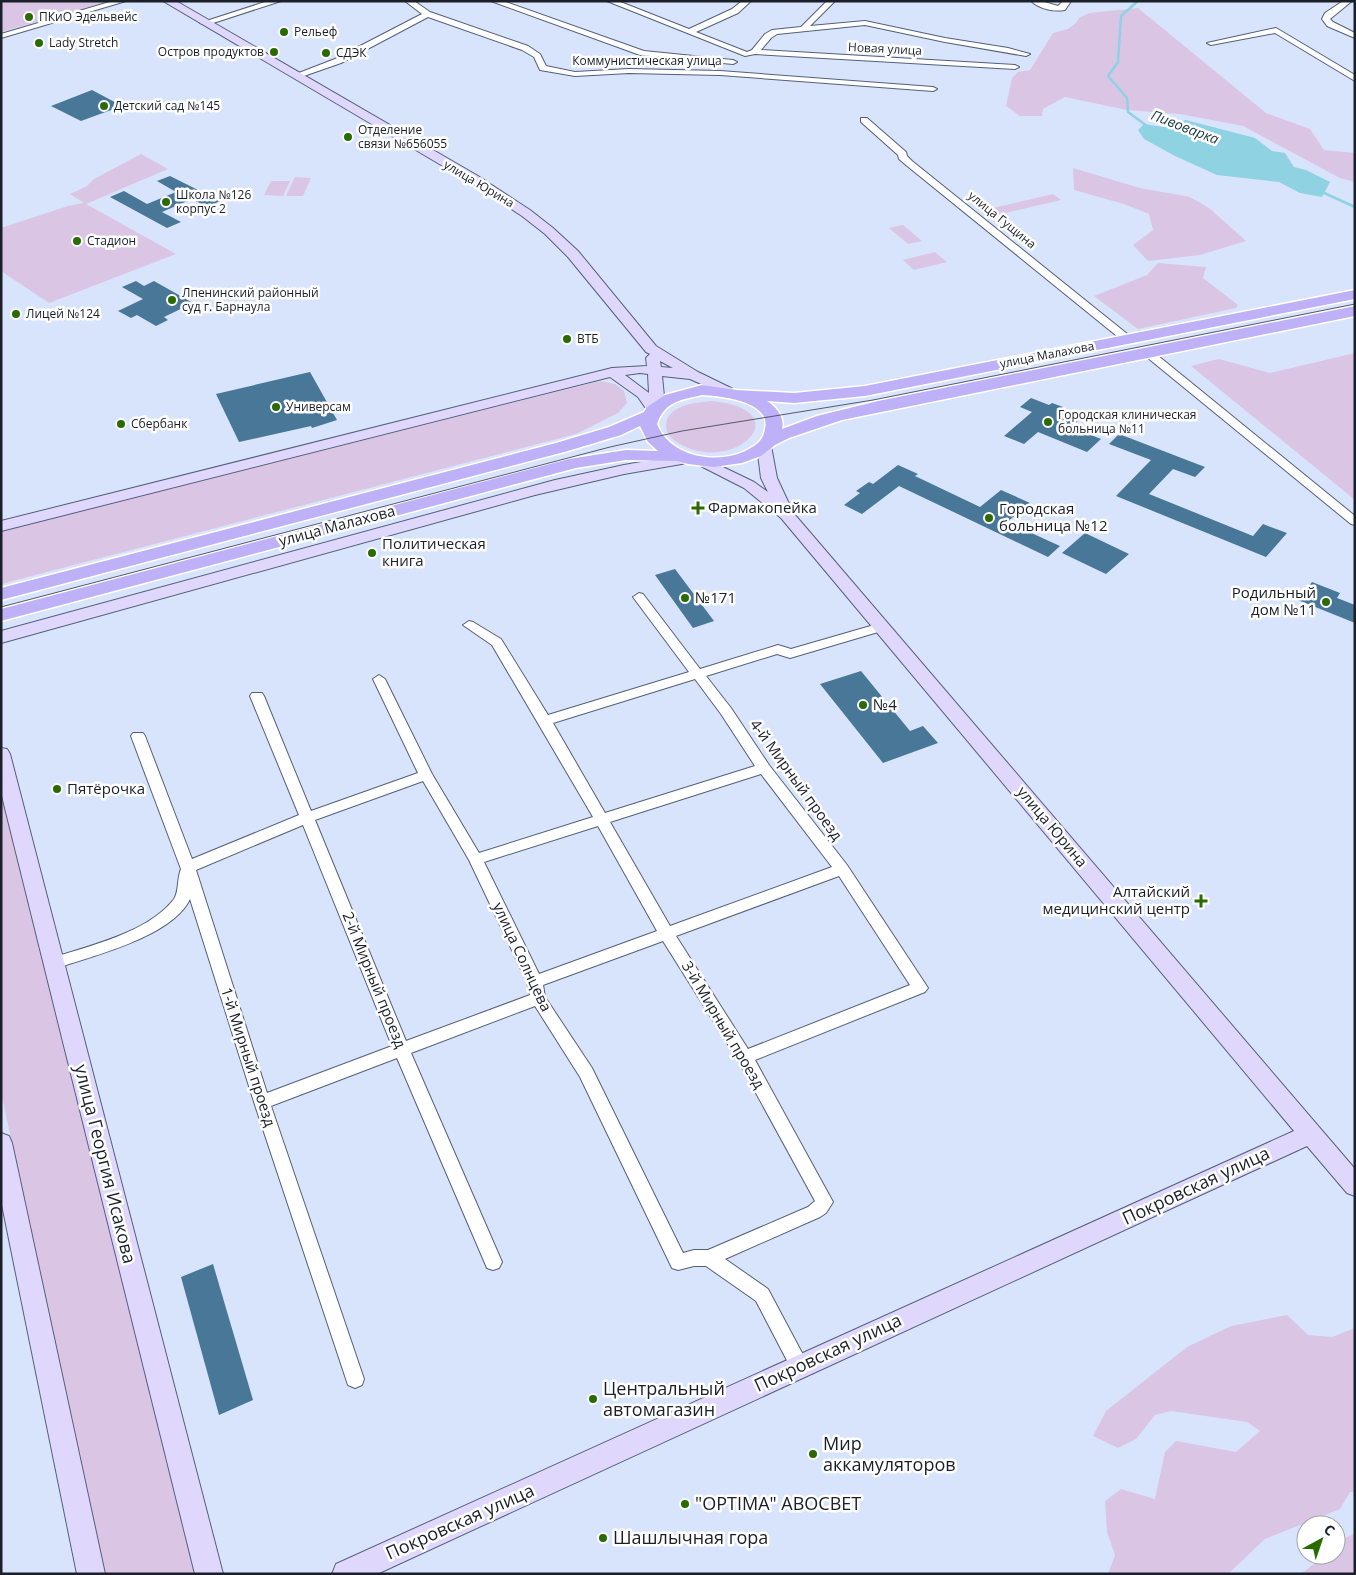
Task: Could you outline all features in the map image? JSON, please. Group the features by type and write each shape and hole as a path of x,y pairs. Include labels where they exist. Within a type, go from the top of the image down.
{"main road":[{"name":"улица Малахова","path":"733,393 794,398 837,395 1355,294"},
{"name":"улица Малахова","path":"767,444 797,427 822,419 1355,311"},
{"name":"улица Юрина","path":"651,349 656,370"},
{"path":"702,390 733,393 758,402 770,413 775,429 767,444 752,454 737,459 688,459 657,444 652,437 648,428 654,410 672,398 702,390"},
{"name":"улица Малахова","path":"1,594 562,447 622,428 654,410"},
{"name":"улица Малахова","path":"1,615 575,463 626,455 688,459"},
{"name":"улица Юрина","path":"688,459 749,485 787,515"}],"street":[{"path":"1,36 122,1"},
{"name":"улица Юрина","path":"168,1 474,179 526,213 549,231 573,254 651,349 693,375 733,393"},
{"path":"204,23 277,1"},
{"name":"Коммунистическая улица","path":"409,1 427,14 525,48 537,56 543,68 575,74 629,71 720,73 933,89"},
{"path":"495,1 643,52 733,62"},
{"path":"611,1 691,31 745,54"},
{"path":"691,31 735,12 747,1"},
{"path":"802,29 831,1"},
{"path":"1035,1 1047,7 1062,8 1067,1"},
{"path":"1348,1 1328,15 1326,20 1355,36"},
{"path":"295,76 338,61 427,14"},
{"name":"Новая улица","path":"755,52 768,36 775,32 865,23 945,40 1026,54"},
{"path":"1211,44 1276,30 1355,79"},
{"name":"Новая улица","path":"720,73 745,54 755,52 1015,67"},
{"path":"1344,72 1355,67"},
{"name":"улица Гущина","path":"864,120 903,154 902,157 915,168 1127,339"},
{"path":"1147,352 1355,522"},
{"path":"1,526 612,372 632,369 693,375"},
{"name":"улица Юрина","path":"654,410 656,370"},
{"path":"612,372 643,394 654,410"},
{"name":"улица Юрина","path":"767,444 769,478 787,515 1355,1186"},
{"path":"1,636 580,479 653,463 688,459"},
{"name":"4-й Мирный проезд","path":"639,597 726,711 764,768 842,869 920,988 745,1058"},
{"name":"3-й Мирный проезд","path":"469,626 497,642 545,721 666,933 745,1058 824,1202 814,1212 709,1258"},
{"path":"545,721 778,649 790,654 880,627"},
{"name":"улица Солнцева","path":"379,678 426,775 476,859 535,982 538,998 586,1073 678,1262 694,1258 709,1258"},
{"name":"2-й Мирный проезд","path":"257,696 402,1050 493,1262"},
{"name":"1-й Мирный проезд","path":"138,736 188,868 262,1102 355,1379"},
{"name":"улица Георгия Исакова","path":"1,754 210,1574"},
{"path":"476,859 764,768"},
{"path":"54,962 128,938 156,924 183,899 185,878 188,868 193,864 308,817 426,775"},
{"path":"535,982 842,869"},
{"path":"262,1102 538,998"},
{"name":"Покровская улица","path":"346,1574 1310,1134"},
{"path":"1,1143 91,1574"},
{"path":"709,1258 762,1295 800,1366"}],"shaded area":[{"name":"ПКиО Эдельвейс","path":"1,1 110,1 1,32"},
{"path":"1138,8 1266,113 1310,129 1324,150 1355,153 1355,182 1340,178 1243,126 1180,114 1127,110 1065,97 1043,109 1042,116 1020,116 1006,106 1012,78 1018,72 1030,70 1053,33 1068,29 1079,18 1089,13"},
{"name":"Стадион","path":"141,154 168,169 86,204 176,254 49,303 1,271 1,228 68,206 84,203 70,194"},
{"path":"1073,168 1140,188 1190,197 1209,208 1246,241 1200,255 1148,261 1133,245 1153,230 1149,214 1124,204 1074,190"},
{"path":"295,177 311,178 303,196 286,196"},
{"path":"271,181 290,181 283,196 264,195"},
{"path":"1053,194 1061,200 996,215 989,209"},
{"path":"903,225 922,241 908,244 889,228"},
{"path":"935,252 947,262 914,270 903,260"},
{"path":"1158,263 1206,267 1203,278 1238,305 1236,308 1138,329 1094,296 1147,275"},
{"path":"1355,353 1355,500 1191,366 1219,359 1270,373"},
{"path":"600,381 615,384 624,391 627,403 618,413 576,434 1,584 1,531"},
{"path":"712,401 738,407 752,416 755,427 750,437 738,446 722,452 702,452 676,442 667,432 667,419 671,413 683,406"},
{"path":"1,781 199,1574 103,1574 1,1092"},
{"path":"1287,1315 1308,1335 1332,1337 1355,1328 1355,1492 1350,1492 1340,1509 1325,1515 1296,1515 1296,1527 1265,1539 1228,1574 1108,1574 1115,1555 1107,1532 1105,1501 1121,1489 1155,1499 1165,1452 1176,1441 1236,1452 1260,1431 1247,1422 1171,1411 1155,1415 1136,1439 1118,1448 1093,1436 1106,1411 1187,1347 1231,1326"},
{"path":"1355,1533 1355,1574 1301,1574 1312,1565 1346,1565 1346,1538"}],"water":[{"path":"1186,120 1255,138 1272,151 1285,153 1294,167 1306,170 1330,182 1322,197 1300,193 1279,182 1217,175 1175,156 1144,139 1138,130 1144,124 1163,127"}],"building":[{"name":"Детский сад №145","path":"92,90 122,106 81,121 51,106"},
{"name":"Школа №126 корпус 2","path":"170,176 220,201 207,207 192,199 162,212 181,222 167,228 110,197 124,191 147,204 176,192 157,181"},
{"name":"Лпенинский районный суд г. Барнаула","path":"136,281 144,286 154,281 193,303 164,317 168,320 156,326 137,315 131,318 118,311 143,299 122,287"},
{"name":"Универсам","path":"310,372 337,420 312,428 311,426 239,442 216,394"},
{"name":"Городская клиническая больница №11","path":"1031,398 1049,405 1052,403 1063,407 1060,409 1081,418 1071,427 1101,439 1087,452 1038,432 1024,444 1004,436 1032,412 1020,407"},
{"path":"1119,434 1205,467 1195,477 1173,469 1149,494 1253,536 1263,524 1287,533 1266,557 1116,496 1151,460 1109,444"},
{"name":"Городская больница №12","path":"898,465 918,474 915,476 980,507 1001,490 1030,503 1007,522 1060,546 1048,557 899,486 862,514 844,505 860,493 856,491 869,482 873,484"},
{"path":"1085,533 1129,554 1106,574 1062,553"},
{"name":"№171","path":"675,569 714,621 693,628 655,575"},
{"name":"Родильный дом №11","path":"1312,582 1340,593 1337,598 1355,605 1355,623 1298,600"},
{"name":"№4","path":"861,671 910,731 923,726 938,743 883,763 820,684"},
{"path":"213,1264 253,1400 219,1415 181,1277"}],"waterway":[{"name":"Пивоварка","path":"1138,1 1121,16 1118,62 1108,76 1127,98 1128,112 1147,126"},
{"name":"Пивоварка","path":"1322,192 1355,207"}],"tram line":[{"path":"1,607 610,447 682,431 873,400 1355,304"}],"place":[{"name":"ПКиО Эдельвейс","path":"29,17"},
{"name":"Рельеф","path":"284,32"},
{"name":"Lady Stretch","path":"39,43"},
{"name":"Остров продуктов","path":"274,52"},
{"name":"СДЭК","path":"326,53"},
{"name":"Детский сад №145","path":"104,106"},
{"name":"Отделение связи №656055","path":"348,137"},
{"name":"Школа №126 корпус 2","path":"166,202"},
{"name":"Стадион","path":"77,241"},
{"name":"Лпенинский районный суд г. Барнаула","path":"172,300"},
{"name":"Лицей №124","path":"16,314"},
{"name":"ВТБ","path":"567,339"},
{"name":"Универсам","path":"276,407"},
{"name":"Городская клиническая больница №11","path":"1048,422"},
{"name":"Сбербанк","path":"121,424"},
{"name":"Фармакопейка","path":"698,508"},
{"name":"Городская больница №12","path":"989,518"},
{"name":"Политическая книга","path":"372,553"},
{"name":"№171","path":"685,598"},
{"name":"Родильный дом №11","path":"1326,602"},
{"name":"№4","path":"863,705"},
{"name":"Пятёрочка","path":"57,789"},
{"name":"Алтайский медицинский центр","path":"1201,901"},
{"name":"Центральный автомагазин","path":"593,1399"},
{"name":"Мир аккамуляторов","path":"813,1454"},
{"name":"\"OPTIMA\" АВОСВЕТ","path":"685,1504"},
{"name":"Шашлычная гора","path":"603,1538"}]}
